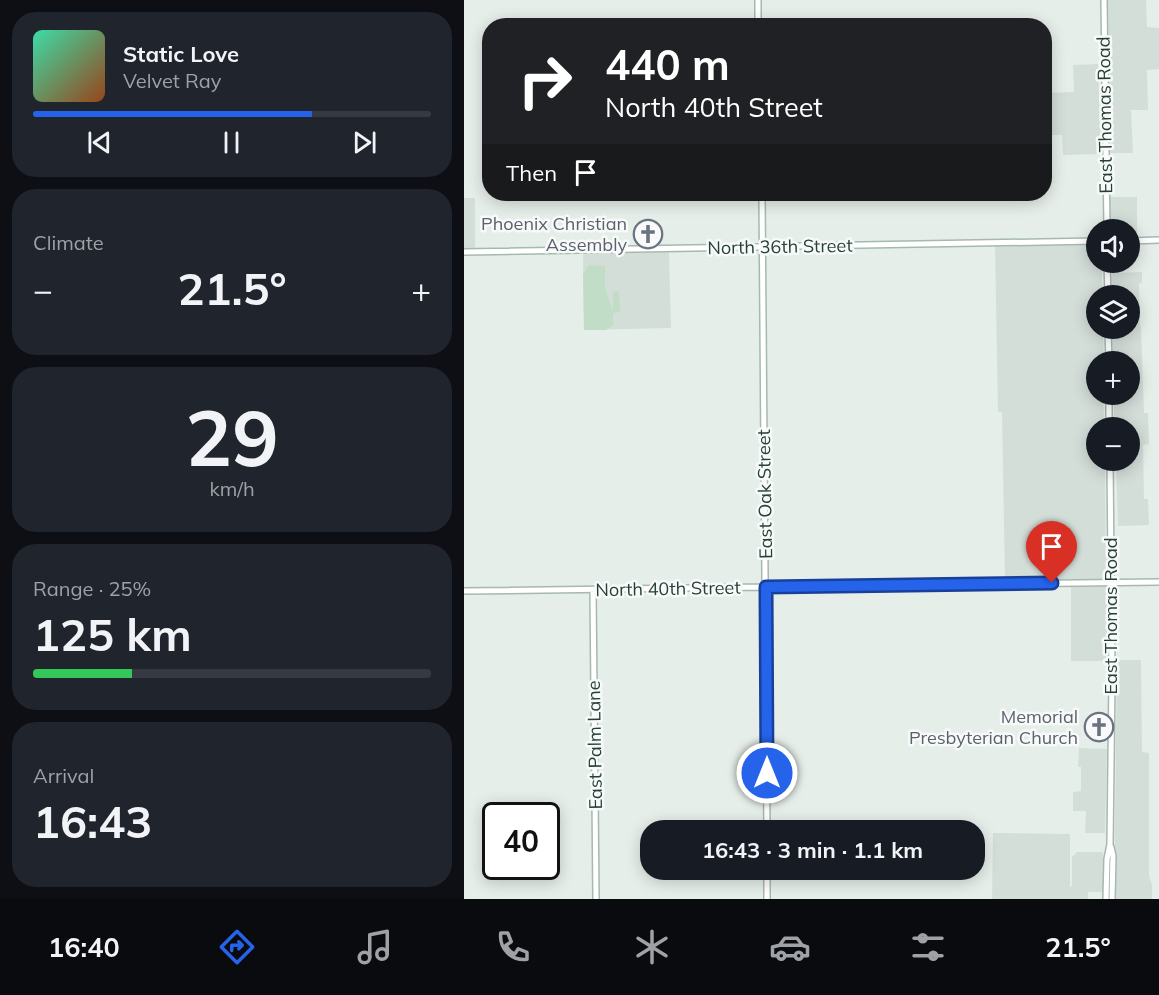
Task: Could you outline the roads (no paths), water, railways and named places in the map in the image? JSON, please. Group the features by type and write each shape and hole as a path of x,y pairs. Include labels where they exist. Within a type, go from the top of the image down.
{"main road":[{"path":"758,0 758,18"},
{"name":"East Thomas Road","path":"1104,0 1107,219"},
{"name":"East Oak Street","path":"762,201 767,820"},
{"path":"1140,241 1160,240"},
{"name":"North 36th Street","path":"464,252 1086,242"},
{"name":"East Thomas Road","path":"1106,899 1107,859 1110,844 1112,582 1110,471"},
{"name":"North 40th Street","path":"464,591 1160,582"},
{"name":"East Palm Lane","path":"593,590 596,899"},
{"name":"East Thomas Road","path":"1110,844 1113,856 1112,899"},
{"path":"767,880 767,899"}],"place":[{"name":"Phoenix Christian Assembly","path":"648,234"},
{"name":"Memorial Presbyterian Church","path":"1099,727"}]}
